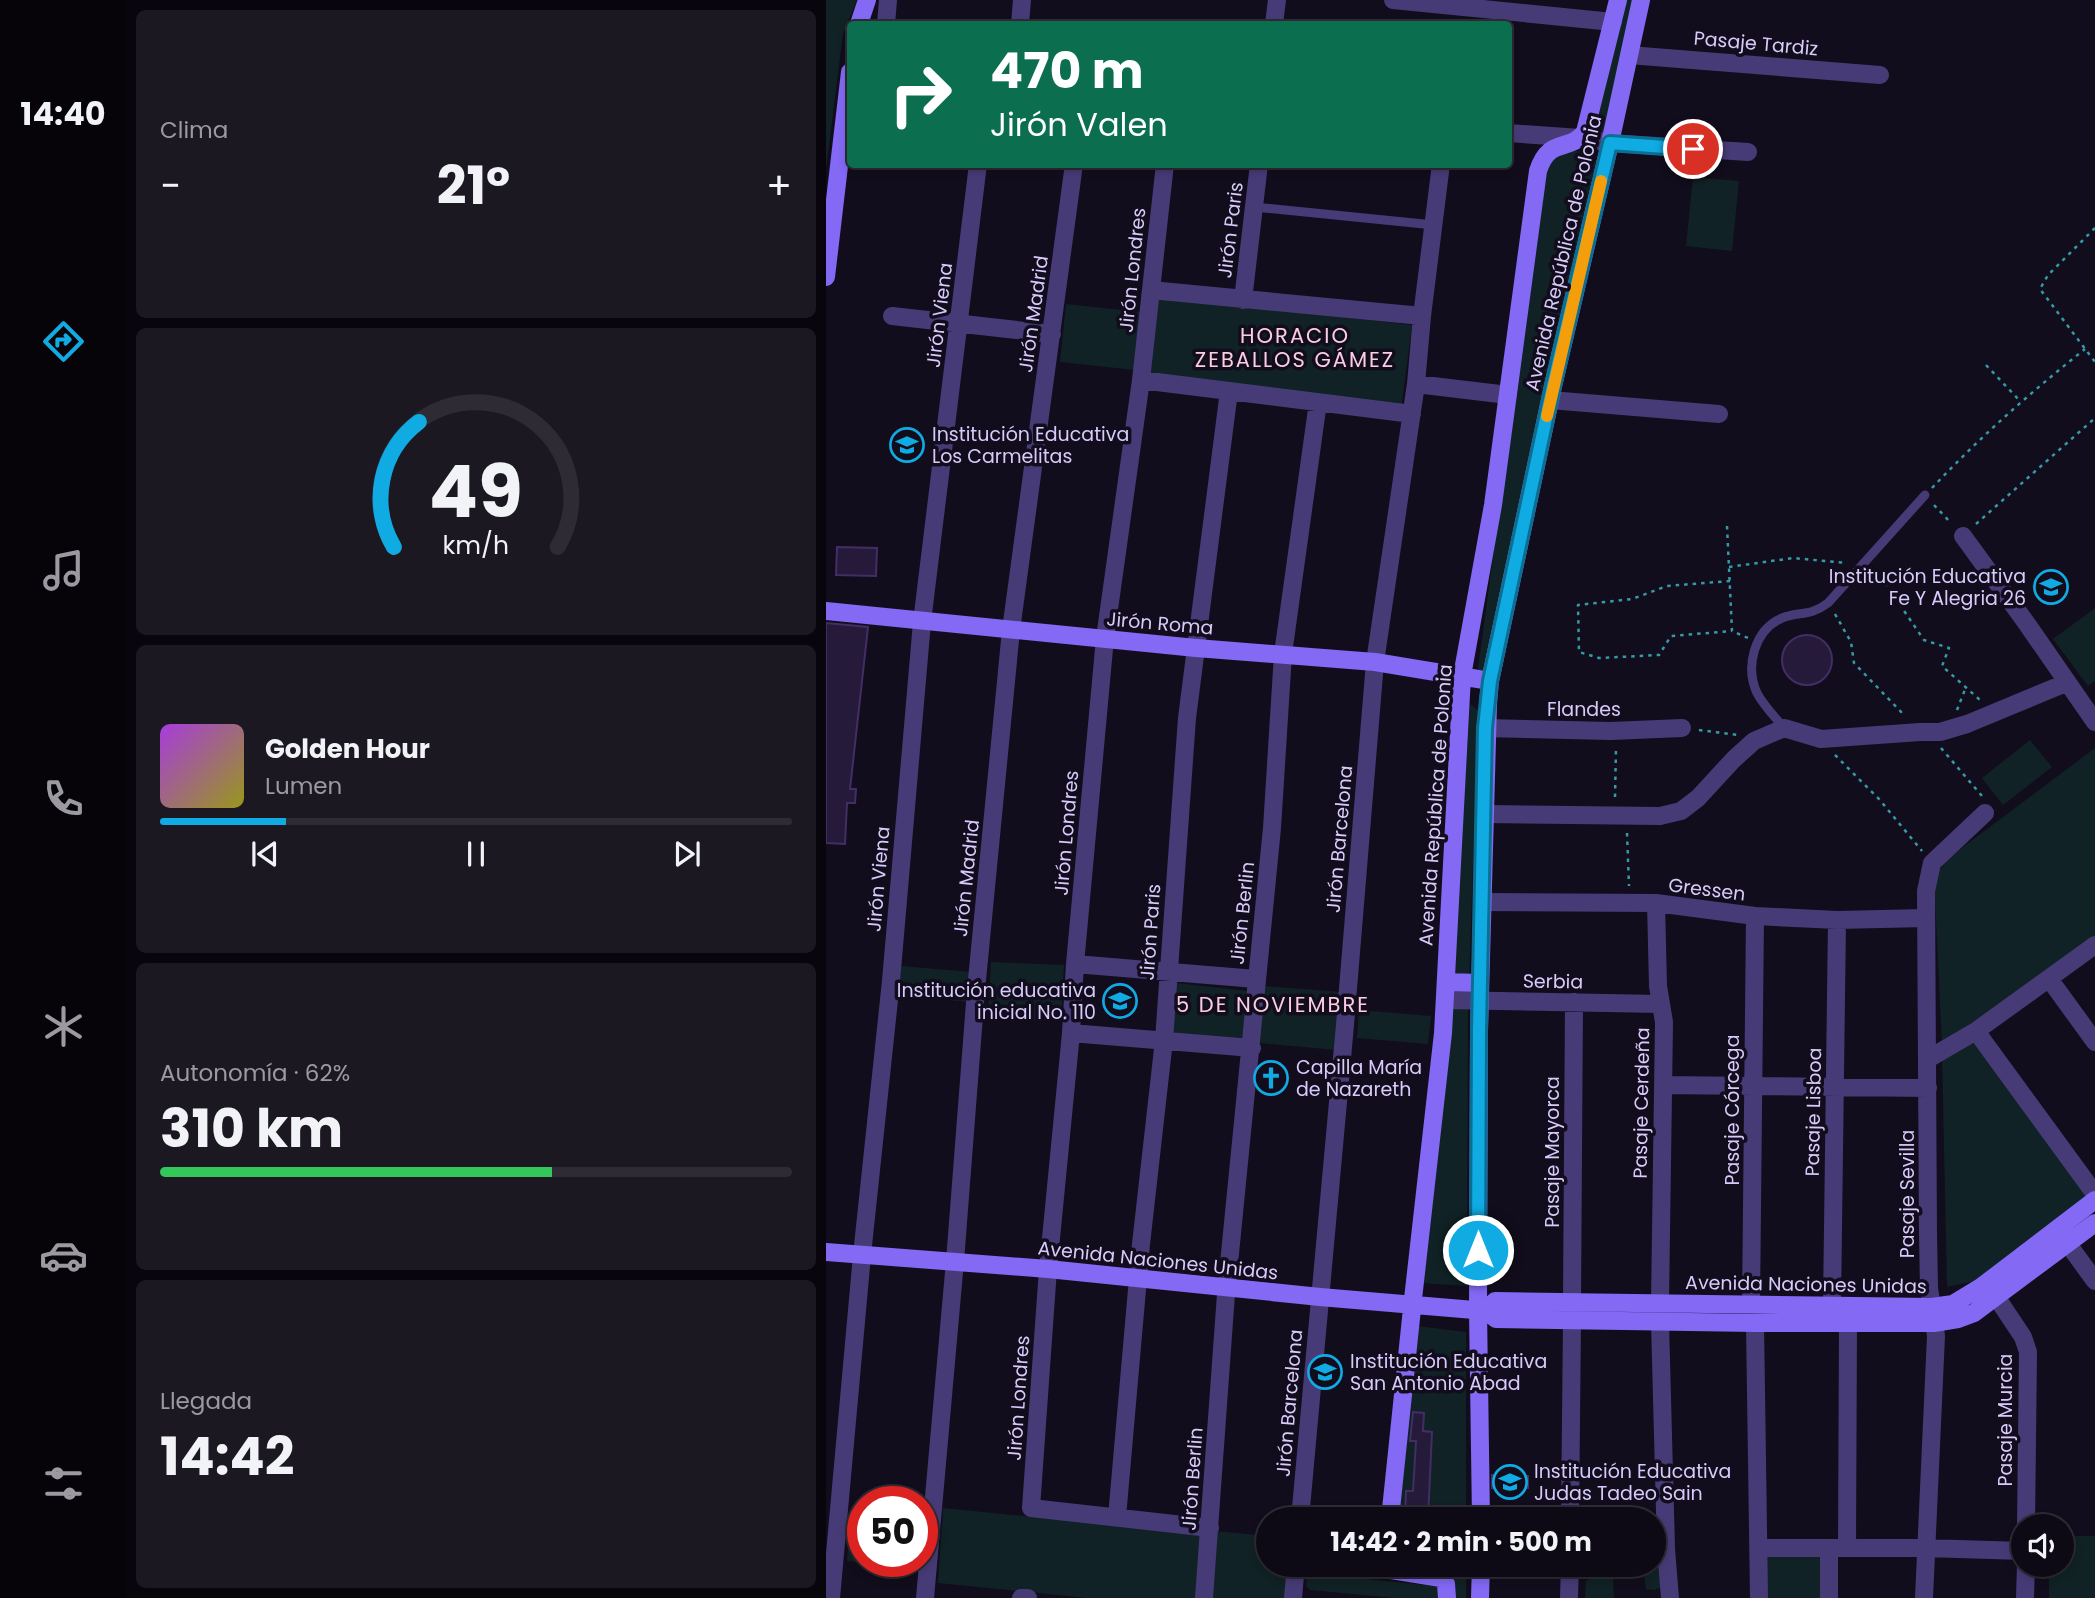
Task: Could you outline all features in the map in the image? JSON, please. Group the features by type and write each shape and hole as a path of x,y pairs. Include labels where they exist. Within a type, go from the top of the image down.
{"main road":[{"path":"860,21 867,0"},
{"name":"Avenida República de Polonia","path":"1391,1507 1443,1033 1462,676 1493,505 1538,171 1549,150 1580,138 1588,124 1618,0"},
{"name":"Avenida República de Polonia","path":"1481,1507 1480,991 1485,728 1490,681 1550,400 1641,0"},
{"path":"826,277 847,98"},
{"name":"Jirón Roma","path":"826,611 1011,631 1375,662 1490,681"},
{"name":"Avenida Naciones Unidas","path":"1992,1290 2095,1200"},
{"name":"Avenida Naciones Unidas","path":"826,1252 1048,1269 1482,1311 1496,1319 1848,1323 1933,1315 1953,1304 1992,1290 2068,1244 2095,1223"},
{"name":"Avenida Naciones Unidas","path":"1482,1311 1495,1301 1572,1301 1832,1306 1933,1315"},
{"path":"1436,1577 1446,1584 1447,1598"},
{"path":"1480,1598 1481,1577"}],"street":[{"path":"886,21 888,0"},
{"path":"1020,21 1022,0"},
{"path":"1274,21 1277,0"},
{"path":"1392,0 1537,7 1613,22"},
{"name":"Pasaje Tardiz","path":"1629,55 1880,75"},
{"path":"1512,133 1748,152"},
{"name":"Jirón Viena","path":"831,1598 862,1255 891,981 922,622 978,168"},
{"name":"Jirón Madrid","path":"925,1598 976,990 1011,631 1073,168"},
{"name":"Jirón Londres","path":"1117,1517 1031,1508 1048,1269 1105,638 1141,380 1165,168"},
{"name":"Jirón Paris","path":"1243,300 1259,168"},
{"name":"Jirón Barcelona","path":"1301,1507 1375,662 1416,384 1441,168"},
{"path":"1151,290 1422,316"},
{"path":"892,316 1052,334"},
{"path":"1141,380 1412,414"},
{"path":"1416,384 1508,395"},
{"name":"Jirón Paris","path":"1117,1517 1138,1278 1164,1040 1187,718 1229,391"},
{"path":"1550,400 1719,414"},
{"name":"Jirón Berlin","path":"1204,1598 1227,1288 1272,828 1283,654 1318,402"},
{"path":"1963,536 2095,722"},
{"path":"1484,814 1660,816 1681,811 1698,798 1754,741 1784,728 1821,739 1940,732 1967,724 2066,683"},
{"name":"Flandes","path":"1485,728 1617,731 1682,728"},
{"path":"1932,863 1985,813"},
{"name":"Pasaje Sevilla","path":"1924,1598 1936,1336 1927,1234 1926,891 1932,863"},
{"name":"Gressen","path":"1482,902 1656,903 1755,916 1926,918"},
{"name":"Pasaje Cerdeña","path":"1656,903 1657,986 1664,1022 1660,1303"},
{"name":"Pasaje Córcega","path":"1751,1304 1755,916"},
{"name":"Pasaje Lisboa","path":"1832,1306 1837,919"},
{"path":"1928,1059 1976,1031 2095,945"},
{"path":"1075,964 1256,979"},
{"path":"2050,980 2095,1042"},
{"name":"Serbia","path":"1445,991 1480,991 1574,1002 1661,1004"},
{"name":"Pasaje Mayorca","path":"1572,1301 1574,1002"},
{"path":"1976,1031 2095,1194"},
{"path":"1071,1034 1252,1048"},
{"path":"1662,1085 1928,1088"},
{"path":"2068,1244 2095,1281"},
{"name":"Pasaje Murcia","path":"1992,1290 2023,1338 2028,1352 2026,1514"},
{"path":"1570,1507 1572,1320"},
{"path":"1660,1322 1660,1507"},
{"path":"1755,1323 1759,1598"},
{"path":"1829,1598 1838,1548 1848,1323"},
{"path":"1117,1517 1210,1528"},
{"path":"1759,1548 2011,1551"},
{"path":"1293,1598 1295,1577"},
{"path":"1569,1598 1570,1577"},
{"path":"1666,1577 1670,1598"},
{"path":"2025,1598 2026,1577"},
{"path":"1021,1598 1028,1598"}],"lane":[{"path":"1254,207 1434,225"},
{"path":"1784,728 1758,695 1752,676 1753,658 1764,631 1784,617 1814,612 1828,603 1925,495"}],"path":[{"path":"2095,228 2048,275 2040,289 2095,362"},
{"path":"2085,349 2020,401 1972,445 1925,495 1963,536 2095,418"},
{"path":"1986,365 2020,401"},
{"path":"1727,526 1732,631"},
{"path":"1729,567 1793,558 1863,565 1885,583 1924,640 1949,648 1942,666 1966,687"},
{"path":"1730,580 1667,586 1632,599 1578,605 1579,652 1599,658 1659,655 1671,636 1732,631 1758,642"},
{"path":"1828,603 1851,642 1854,663 1920,732"},
{"path":"1682,728 1734,734 1754,741"},
{"path":"1617,731 1629,903"},
{"path":"1942,749 1983,798 1985,813"},
{"path":"1831,751 1879,799 1932,863"}],"shaded area":[{"path":"826,0 857,0 843,34 826,169"},
{"path":"1622,0 1634,0 1603,135 1592,132"},
{"path":"1565,150 1592,152 1596,161 1481,676 1478,669 1546,163"},
{"path":"1693,177 1739,181 1732,251 1686,246"},
{"path":"1160,296 1412,325 1401,410 1145,379 1152,299"},
{"path":"1066,304 1141,312 1135,370 1060,362"},
{"path":"2095,608 2095,681 2088,686 2053,639"},
{"path":"1470,704 1478,710 1468,1016 1467,1286 1422,1283 1461,840"},
{"path":"2030,740 2052,767 2003,805 1982,778"},
{"path":"2095,748 2095,942 1942,1046 1934,876 1951,856"},
{"path":"991,962 1064,965 1061,1022 988,1018"},
{"path":"901,966 972,972 969,1002 898,996"},
{"path":"1176,983 1248,991 1242,1040 1171,1032"},
{"path":"1264,986 1341,992 1336,1050 1259,1043"},
{"path":"1359,1010 1431,1016 1428,1044 1357,1038"},
{"path":"1977,1035 2094,1194 1984,1279 1947,1287 1942,1055"},
{"path":"1417,1326 1466,1332 1466,1507 1398,1507"},
{"path":"943,1508 1201,1534 1196,1598 1087,1598 938,1583"},
{"path":"1215,1531 1256,1535 1256,1577 1289,1577 1287,1598 1209,1598"},
{"path":"2074,1536 2095,1536 2095,1598 2049,1598 2049,1577 2074,1577"},
{"path":"1762,1551 1827,1551 1826,1598 1762,1598"},
{"path":"1307,1577 1347,1577 1436,1586 1439,1589 1439,1598 1396,1598 1310,1590 1306,1586"},
{"path":"1449,1577 1466,1577 1466,1598 1449,1598"},
{"path":"1593,1577 1613,1577 1614,1598 1585,1598 1586,1581"},
{"path":"1644,1577 1661,1577 1660,1588 1646,1589"}],"building":[{"path":"837,547 877,548 876,576 836,575"},
{"path":"826,623 868,627 850,789 856,789 855,803 847,803 845,844 826,843"},
{"path":"1807,635 1825,642 1832,660 1825,678 1807,685 1789,678 1782,660 1789,642"},
{"path":"1413,1412 1424,1413 1423,1431 1432,1432 1429,1507 1405,1507 1406,1491 1413,1491 1416,1441 1410,1441"},
{"name":"Institución Educativa Judas Tadeo Sain","path":"1492,1475 1528,1476 1528,1488 1492,1488"}],"slow traffic":[{"path":"1547,416 1601,181"}],"place":[{"name":"Institución Educativa Los Carmelitas","path":"907,445"},
{"name":"Institución Educativa Fe Y Alegria 26","path":"2051,587"},
{"name":"Institución educativa inicial No. 110","path":"1120,1001"},
{"name":"Capilla María de Nazareth","path":"1271,1078"},
{"name":"Institución Educativa San Antonio Abad","path":"1325,1372"},
{"name":"Institución Educativa Judas Tadeo Sain","path":"1510,1482"}],"district":[{"name":"HORACIO ZEBALLOS GÁMEZ","path":"1295,348"},
{"name":"5 DE NOVIEMBRE","path":"1273,1005"}],"route":[{"path":"1478,1250 1485,728 1490,681 1553,386 1610,143 1693,149"}]}
